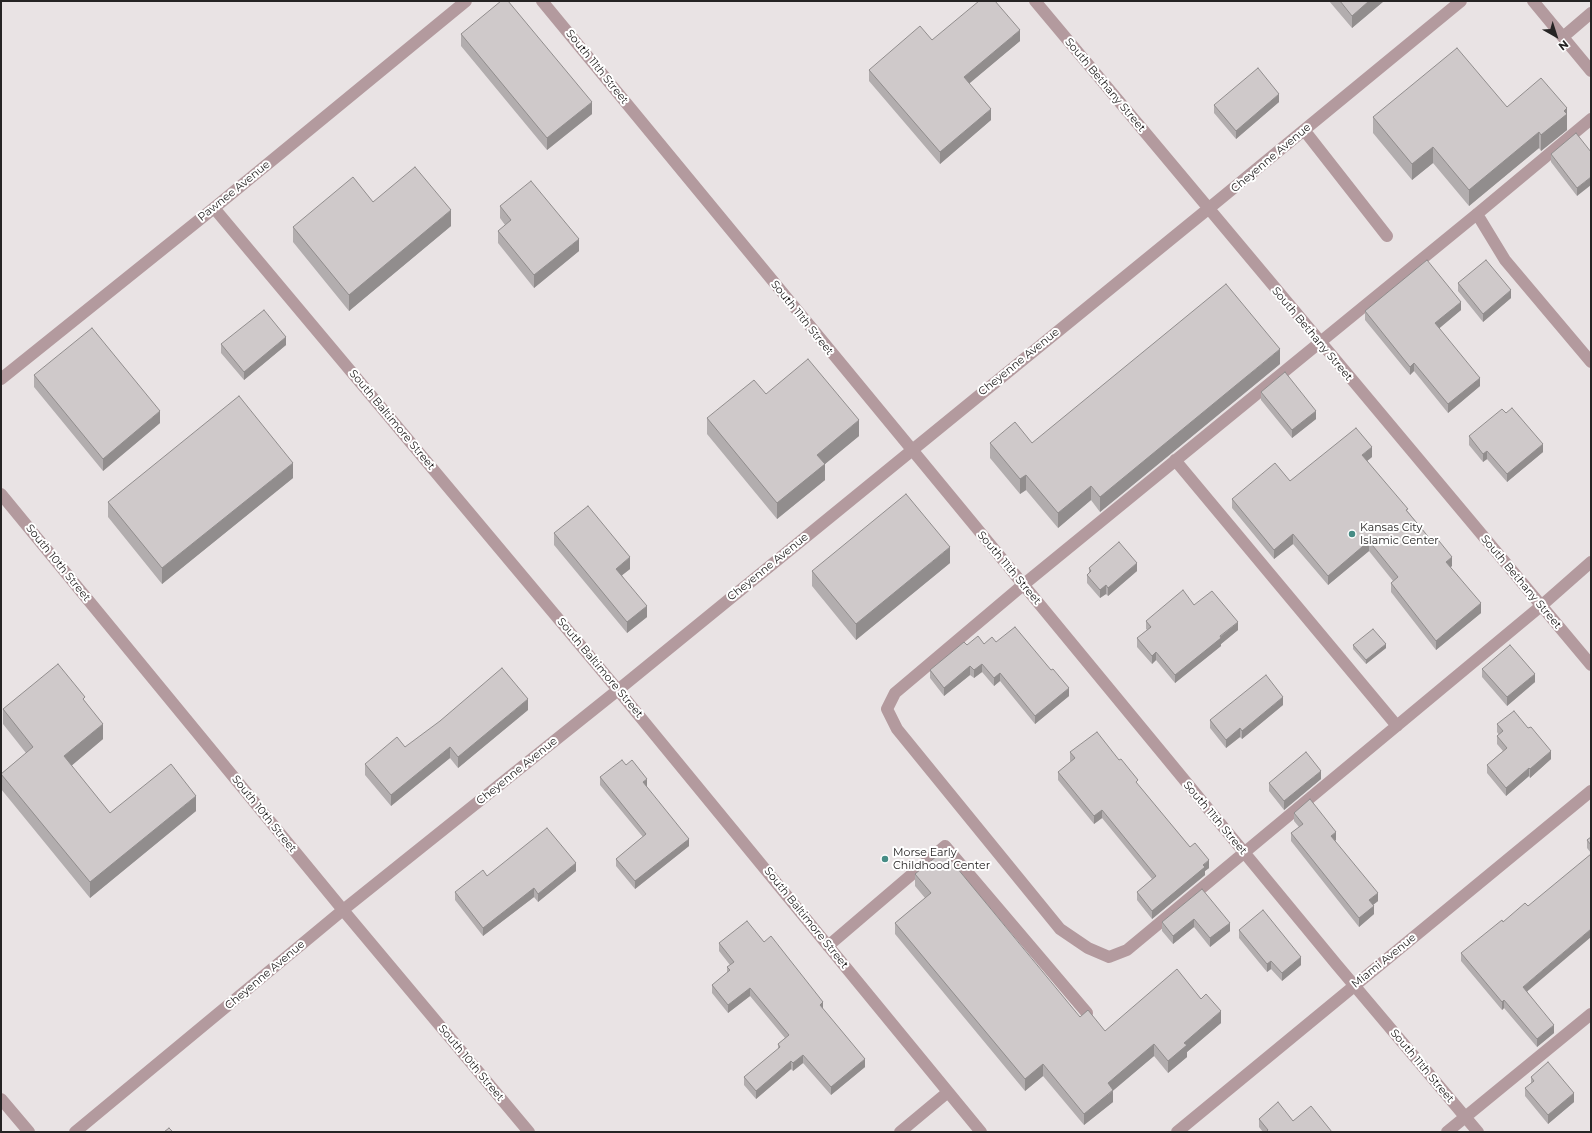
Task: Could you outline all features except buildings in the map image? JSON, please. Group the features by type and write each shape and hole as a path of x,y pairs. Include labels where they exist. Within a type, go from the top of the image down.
{"street":[{"name":"Pawnee Avenue","path":"1,379 214,208 466,1"},
{"name":"South 11th Street","path":"542,1 1354,986 1478,1132"},
{"name":"South Bethany Street","path":"1035,1 1591,665"},
{"name":"Cheyenne Avenue","path":"75,1132 343,910 618,690 1461,1"},
{"path":"1534,1 1591,71"},
{"path":"1563,37 1591,13"},
{"path":"1591,119 1023,585 895,694 887,709 896,729 1060,929 1088,948 1109,958 1127,950 1541,606 1591,562"},
{"path":"1304,130 1388,236"},
{"name":"South Baltimore Street","path":"214,208 618,690 981,1132"},
{"path":"1477,214 1505,260 1591,362"},
{"path":"1175,460 1397,726"},
{"name":"South 10th Street","path":"1,494 343,910 529,1132"},
{"name":"Miami Avenue","path":"1177,1132 1591,791"},
{"path":"828,946 946,846 1087,1012"},
{"path":"1447,1132 1591,1014"},
{"path":"900,1132 948,1092"},
{"path":"1,1099 29,1132"}],"place":[{"name":"Kansas City Islamic Center","path":"1352,534"},
{"name":"Morse Early Childhood Center","path":"885,859"}]}
